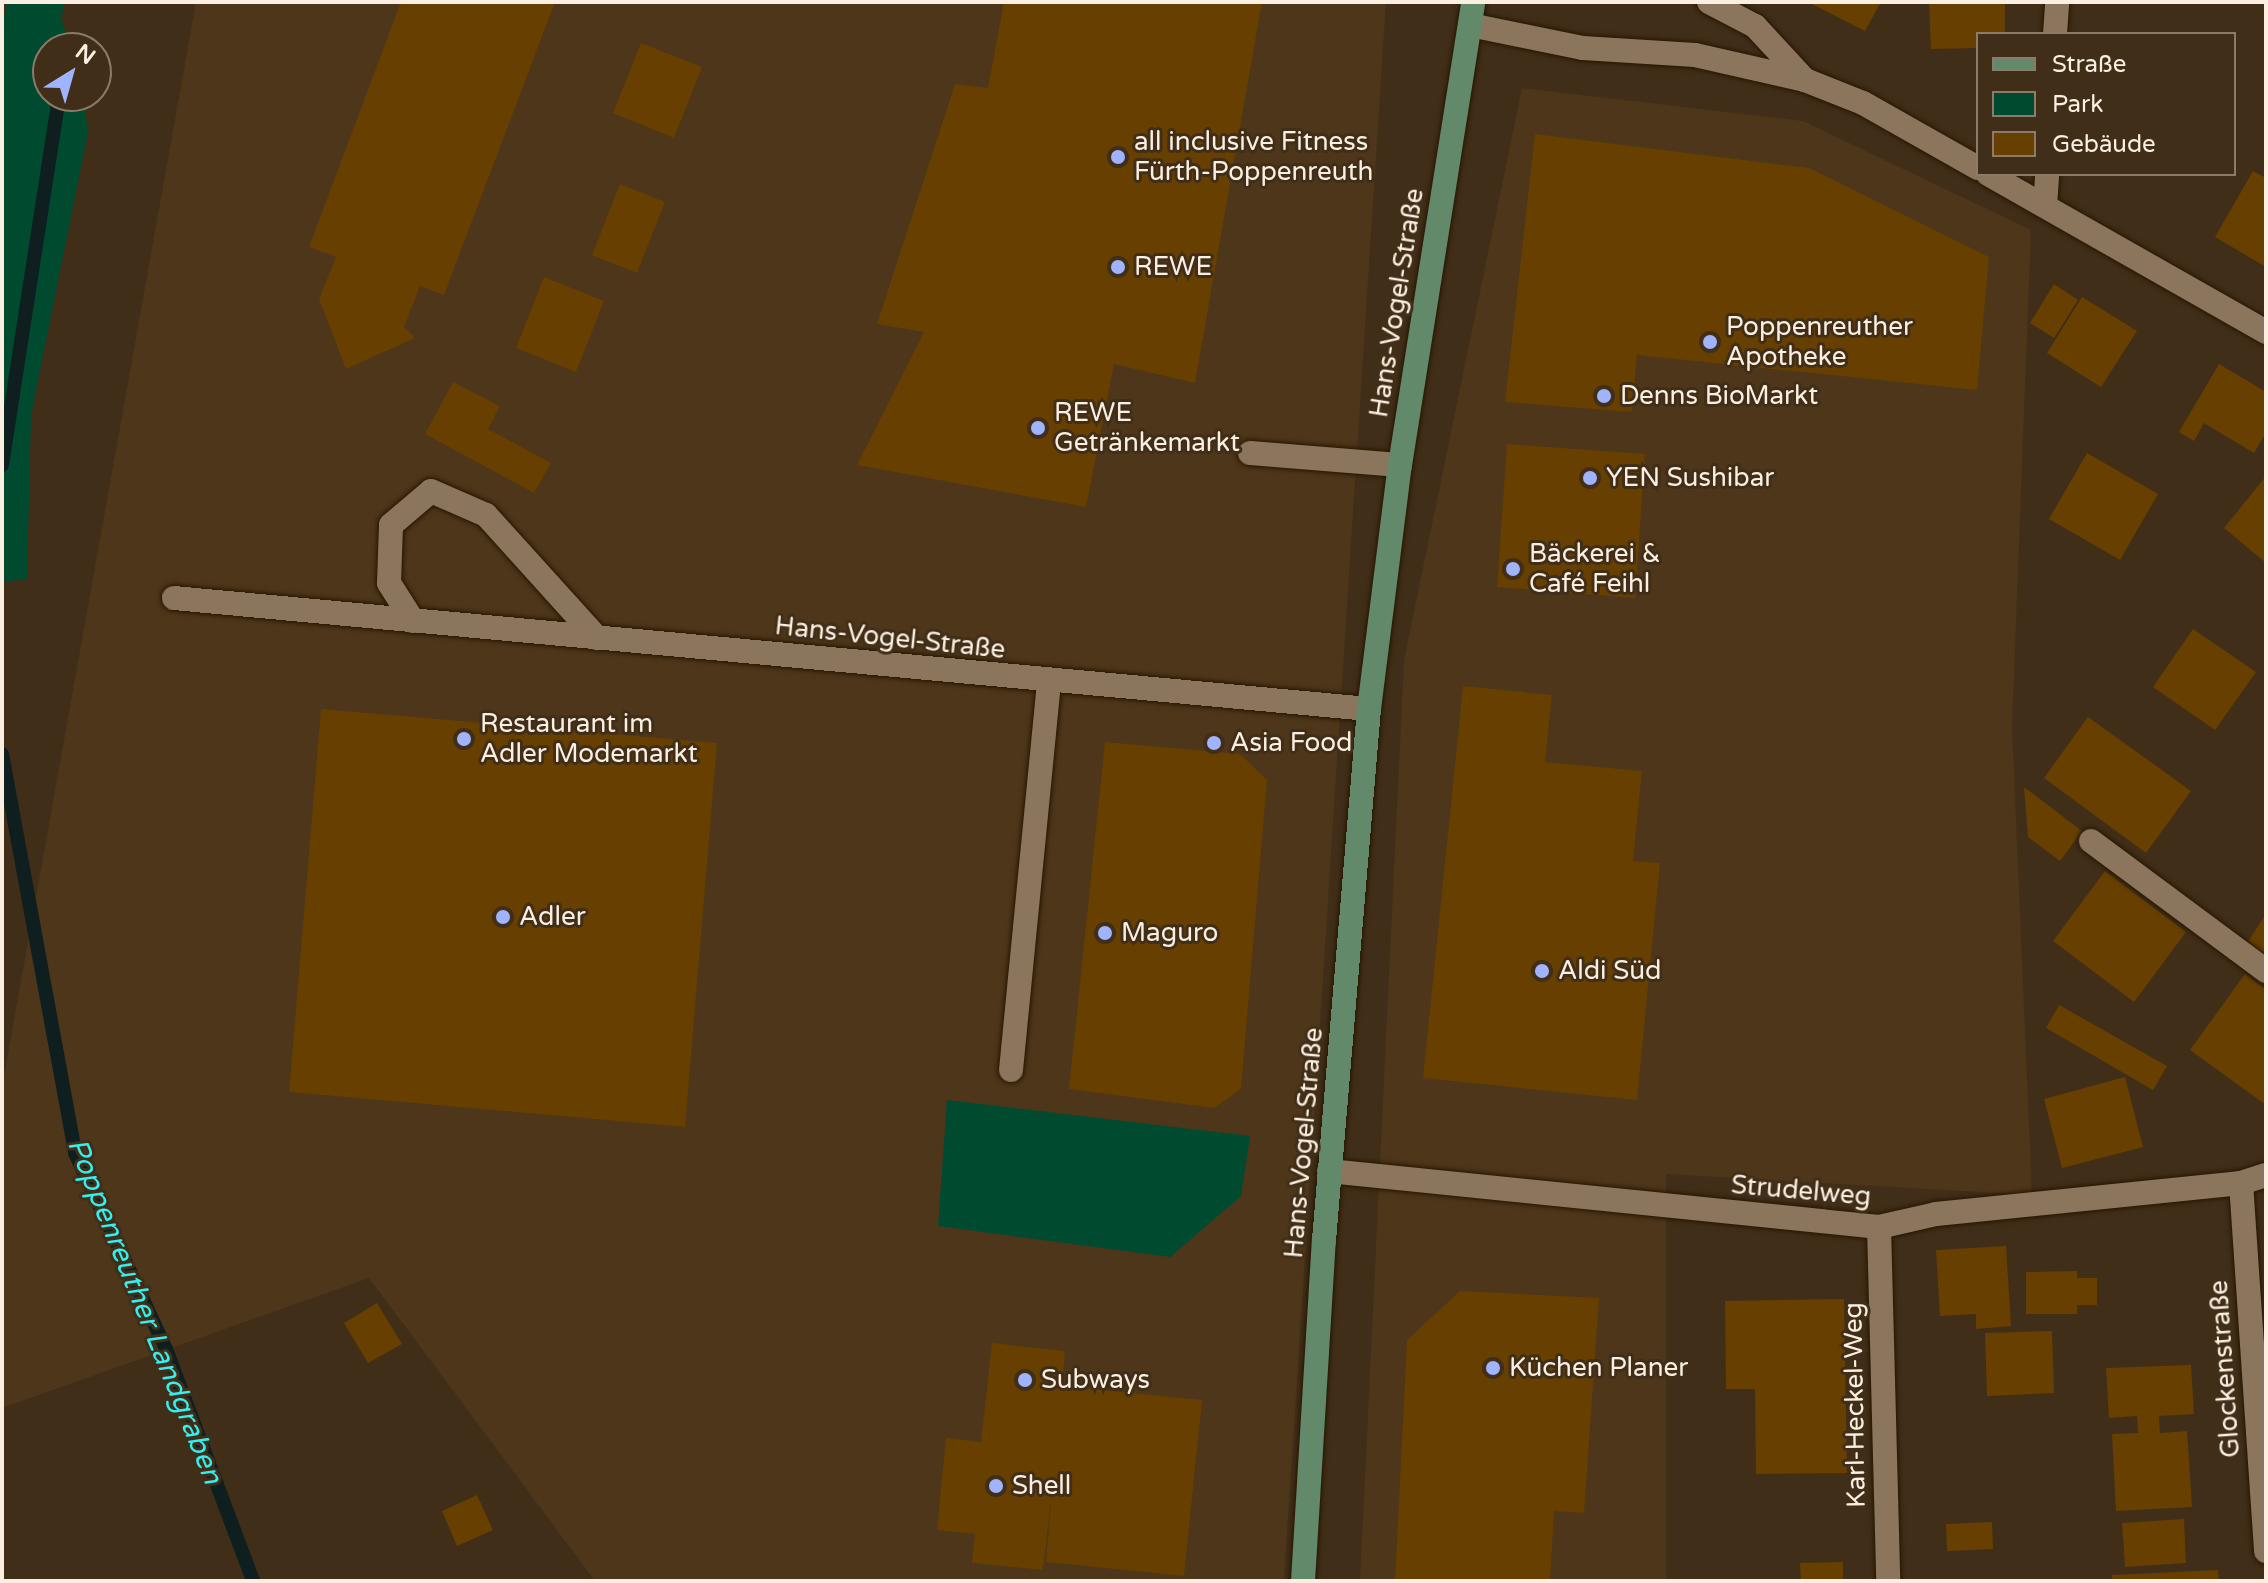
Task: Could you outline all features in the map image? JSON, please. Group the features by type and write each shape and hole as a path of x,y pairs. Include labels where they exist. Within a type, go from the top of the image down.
{"main road":[{"name":"Hans-Vogel-Straße","path":"1303,1581 1329,1171 1369,709 1400,465 1472,13"}],"street":[{"path":"1709,2 1755,26 1805,80"},
{"path":"2055,32 2057,2"},
{"path":"1472,13 1583,48 1695,55 1805,80 1863,103 1976,167"},
{"path":"1992,176 2266,332"},
{"path":"2045,206 2047,176"},
{"path":"1250,453 1400,465"},
{"path":"413,621 389,583 391,525 431,491 486,515 597,638"},
{"name":"Hans-Vogel-Straße","path":"174,598 1049,682 1369,709"},
{"path":"1011,1070 1049,682"},
{"path":"2091,841 2266,971"},
{"name":"Strudelweg","path":"1329,1171 1879,1227 1936,1214 2241,1183 2266,1175"},
{"name":"Glockenstraße","path":"2241,1183 2266,1551"},
{"name":"Karl-Heckel-Weg","path":"1879,1227 1888,1581"}],"shaded area":[{"path":"196,2 1386,2 1284,1581 595,1581 369,1278 2,1408 2,1087"},
{"path":"1522,88 1803,121 2031,230 2012,726 2032,1195 1666,1174 1666,1581 1360,1581 1404,660"}],"green space":[{"path":"7,2 65,2 61,18 66,32 32,32 32,112 85,112 88,132 31,415 27,579 2,582 2,28"},
{"path":"947,1100 1250,1136 1241,1196 1170,1257 938,1226"}],"building":[{"path":"401,2 555,2 444,295 420,286 404,327 415,338 346,369 319,299 336,257 309,247"},
{"path":"1004,2 1262,2 1195,383 1114,364 1086,507 857,465 924,332 877,324 955,84 988,88"},
{"path":"1808,2 1881,2 1865,31"},
{"path":"1929,2 2005,2 2005,32 1976,32 1976,48 1931,49"},
{"path":"641,43 702,67 674,138 613,113"},
{"path":"1535,134 1809,168 1989,257 1977,390 1637,355 1632,412 1505,402"},
{"path":"2253,171 2266,178 2266,267 2215,237"},
{"path":"620,184 665,202 637,273 592,255"},
{"path":"544,277 604,301 576,372 516,348"},
{"path":"2054,284 2078,300 2054,338 2030,323"},
{"path":"2082,297 2137,331 2101,387 2047,353"},
{"path":"2219,364 2266,392 2266,433 2254,453 2204,423 2194,441 2179,432"},
{"path":"453,382 500,406 488,429 551,463 534,493 425,434"},
{"path":"1507,444 1645,454 1635,598 1497,587"},
{"path":"2087,453 2158,494 2120,560 2049,519"},
{"path":"2266,476 2266,563 2224,528"},
{"path":"2193,629 2256,672 2215,730 2153,687"},
{"name":"Aldi Süd","path":"1463,686 1552,695 1545,762 1642,771 1633,861 1660,863 1637,1100 1423,1078"},
{"name":"Adler","path":"321,709 717,743 685,1127 289,1092"},
{"path":"2088,717 2191,791 2146,853 2044,778"},
{"path":"1105,742 1240,754 1267,780 1241,1089 1214,1108 1069,1089"},
{"path":"2024,787 2082,831 2060,861 2028,837"},
{"path":"2105,871 2186,932 2134,1002 2053,941"},
{"path":"2266,914 2266,960 2245,946"},
{"path":"2245,974 2266,990 2266,1105 2190,1050"},
{"path":"2059,1005 2167,1066 2153,1090 2046,1028"},
{"path":"2125,1077 2143,1147 2062,1168 2044,1099"},
{"path":"2006,1246 2011,1326 1976,1329 1976,1314 1940,1316 1936,1250"},
{"path":"2077,1271 2077,1278 2097,1278 2097,1305 2077,1305 2077,1314 2026,1314 2026,1272"},
{"path":"1460,1291 1599,1298 1584,1513 1554,1511 1550,1581 1395,1581 1407,1340"},
{"path":"1844,1299 1847,1473 1756,1474 1755,1389 1726,1389 1725,1301"},
{"path":"377,1303 402,1344 368,1363 344,1323"},
{"path":"2052,1331 2054,1393 1987,1396 1985,1333"},
{"path":"992,1343 1065,1351 1062,1386 1202,1400 1184,1576 1046,1562 1052,1492 1043,1570 972,1563 975,1534 937,1530 946,1438 981,1442"},
{"path":"2191,1365 2194,1414 2159,1416 2160,1433 2187,1431 2192,1507 2116,1511 2112,1434 2138,1433 2137,1416 2109,1418 2106,1368"},
{"path":"477,1495 493,1530 457,1546 442,1511"},
{"path":"2184,1519 2186,1563 2125,1567 2122,1523"},
{"path":"1992,1522 1993,1549 1947,1551 1946,1524"},
{"path":"1843,1562 1843,1581 1801,1581 1800,1563"},
{"path":"2218,1570 2219,1581 2112,1581 2112,1575"}],"waterway":[{"name":"Poppenreuther Landgraben","path":"2,465 56,112"},
{"name":"Poppenreuther Landgraben","path":"2,754 75,1153 166,1349 253,1581"}],"place":[{"name":"all inclusive Fitness Fürth-Poppenreuth","path":"1118,157"},
{"name":"REWE","path":"1118,267"},
{"name":"Poppenreuther Apotheke","path":"1710,342"},
{"name":"Denns BioMarkt","path":"1604,396"},
{"name":"REWE Getränkemarkt","path":"1038,428"},
{"name":"YEN Sushibar","path":"1590,478"},
{"name":"Bäckerei & Café Feihl","path":"1513,569"},
{"name":"Restaurant im Adler Modemarkt","path":"464,739"},
{"name":"Asia Food","path":"1214,743"},
{"name":"Adler","path":"503,917"},
{"name":"Maguro","path":"1105,933"},
{"name":"Aldi Süd","path":"1542,971"},
{"name":"Küchen Planer","path":"1493,1368"},
{"name":"Subways","path":"1025,1380"},
{"name":"Shell","path":"996,1486"}]}
